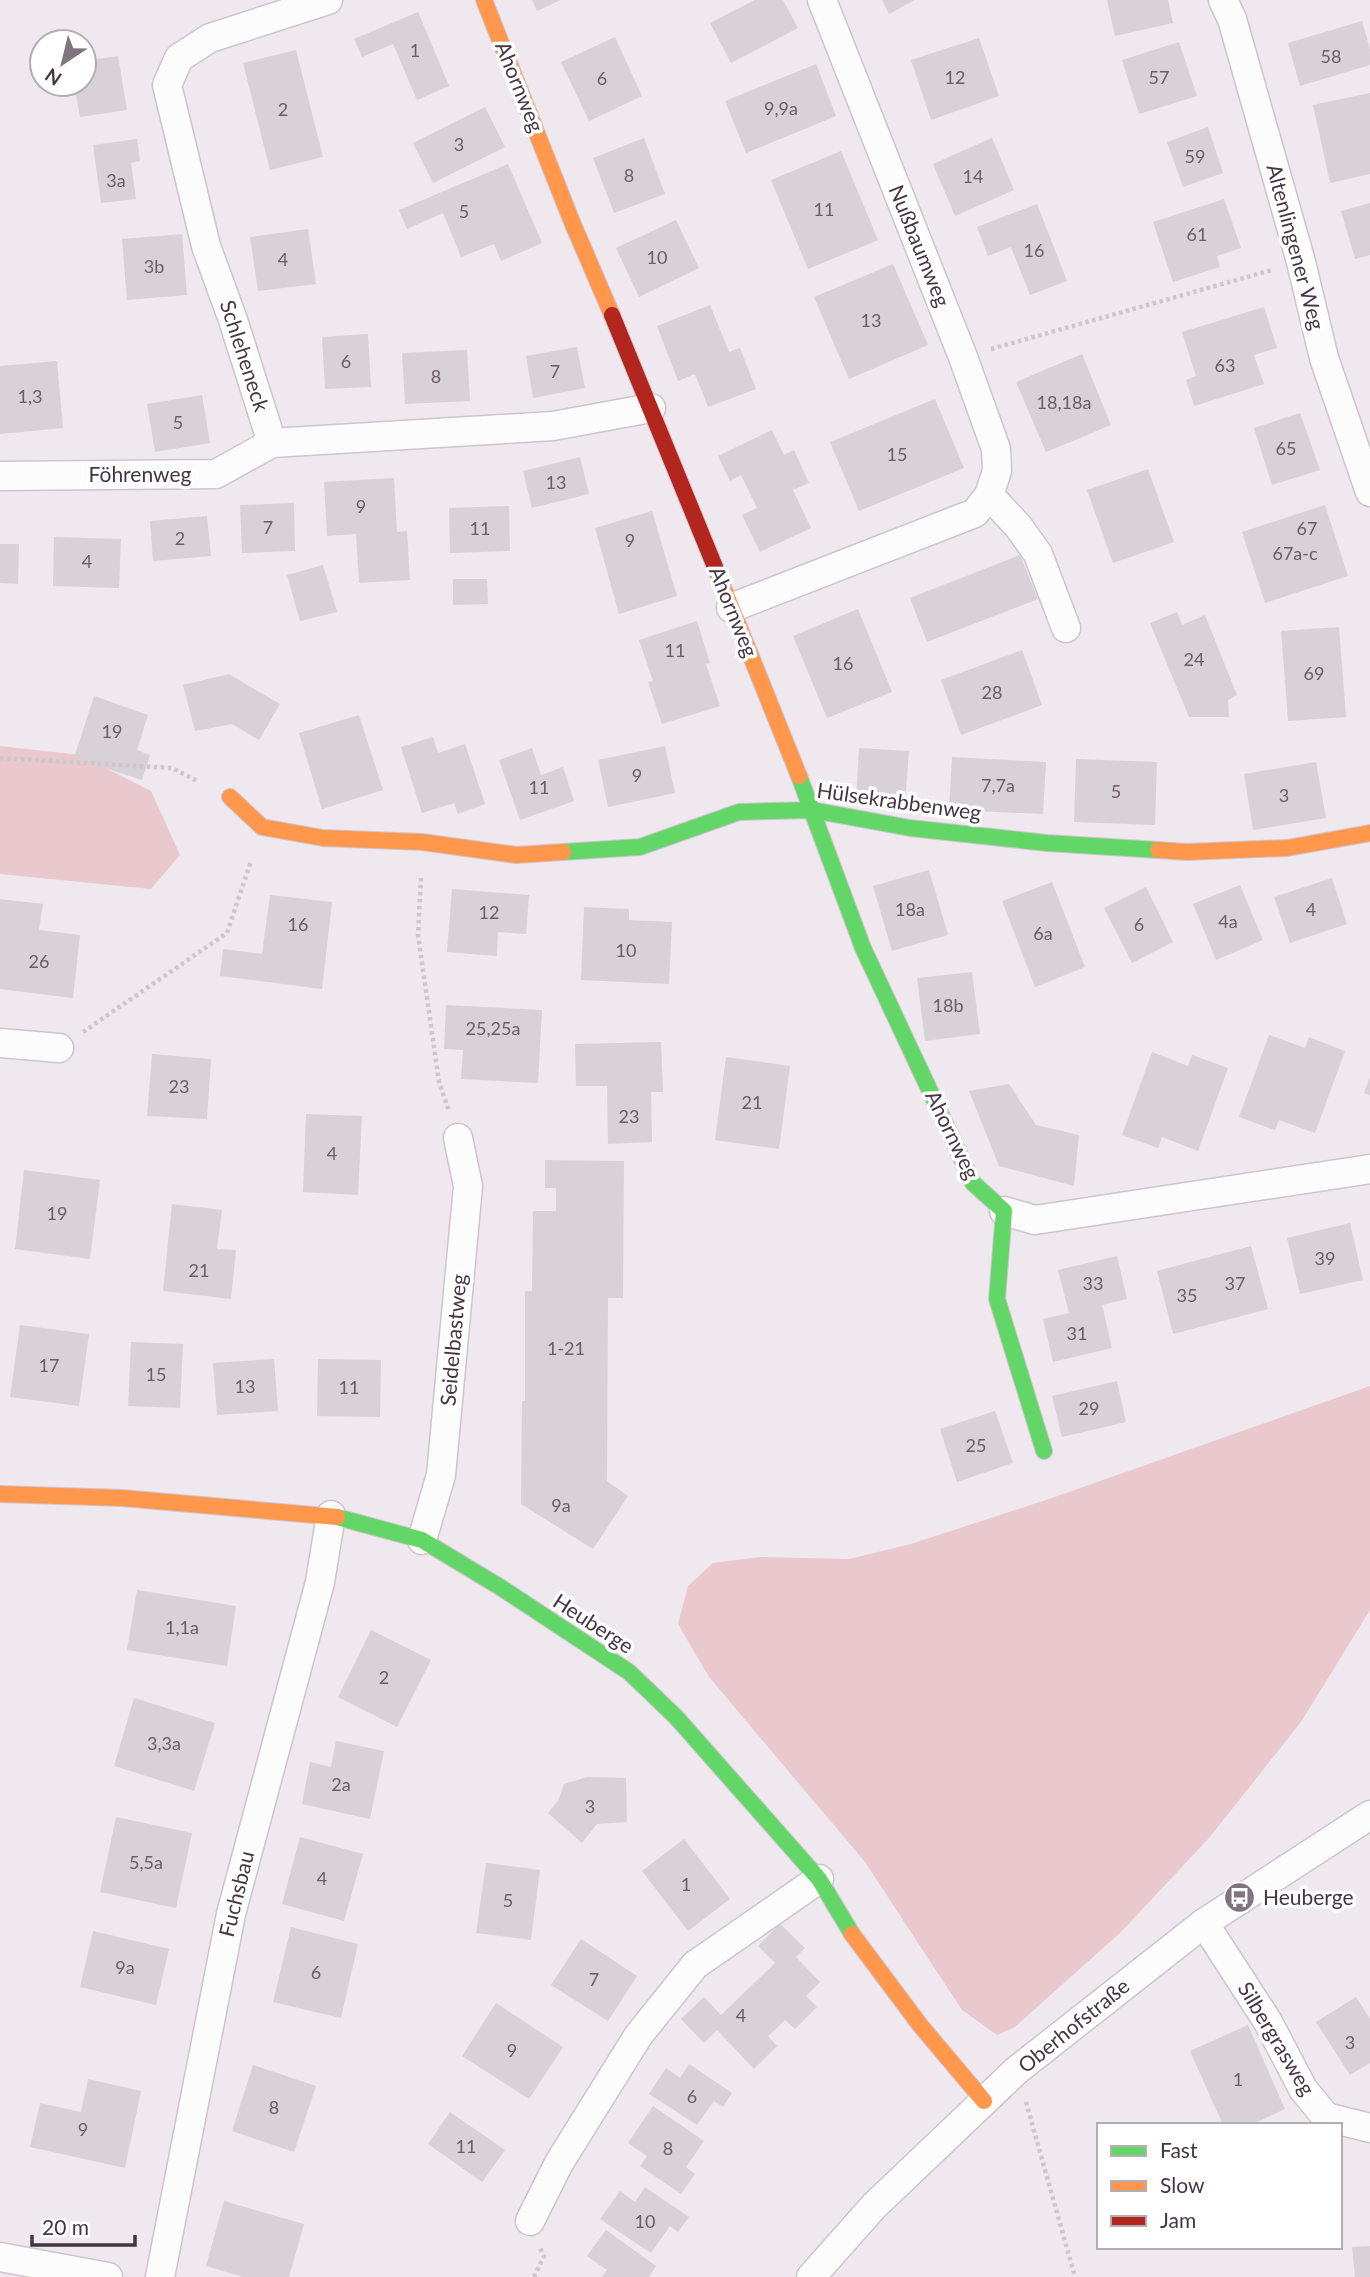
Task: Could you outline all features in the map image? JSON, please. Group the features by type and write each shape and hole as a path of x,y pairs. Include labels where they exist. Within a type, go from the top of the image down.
{"street":[{"name":"Schleheneck","path":"272,443 206,246 167,85 179,58 210,38 328,0"},
{"name":"Ahornweg","path":"484,0 812,810 863,948 973,1183 1004,1211 1035,1220 1370,1169"},
{"name":"Nußbaumweg","path":"822,0 963,357 996,449 997,471 989,495"},
{"name":"Altenlingener Weg","path":"1223,0 1232,19 1301,262 1324,358 1370,492"},
{"path":"272,443 552,426 651,408"},
{"name":"Föhrenweg","path":"0,476 216,474 272,443"},
{"path":"731,608 975,513 989,495 1018,526 1038,554 1066,628"},
{"path":"230,797 262,827"},
{"name":"Hülsekrabbenweg","path":"262,827 323,838 422,842 516,855 640,846 739,812 812,810 910,828 1006,839 1186,852 1287,848 1370,833"},
{"path":"0,1043 59,1048"},
{"name":"Seidelbastweg","path":"422,1540 441,1475 468,1186 458,1138"},
{"path":"1004,1211 997,1298 1044,1451"},
{"name":"Heuberge","path":"0,1494 122,1498 331,1515 422,1540 500,1587 629,1672 677,1717 819,1879 860,1947 920,2025 985,2101"},
{"name":"Fuchsbau","path":"160,2277 231,1914 320,1582 331,1515"},
{"name":"Oberhofstraße","path":"811,2277 874,2206 1017,2070 1204,1923 1370,1815"},
{"path":"530,2221 559,2162 638,2036 695,1965 819,1879"},
{"name":"Silbergrasweg","path":"1204,1923 1268,2022 1303,2090 1326,2117 1370,2128"},
{"path":"0,2257 108,2277"}],"path":[{"path":"963,357 1301,262"},
{"path":"0,758 172,768 230,797"},
{"path":"59,1048 228,933 262,827"},
{"path":"422,842 418,935 439,1082 458,1138"},
{"path":"1017,2070 1075,2277"}],"shaded area":[{"path":"0,746 80,755 151,791 180,855 151,889 0,874"},
{"path":"1370,1386 1370,1610 1301,1722 1209,1838 1121,1932 1015,2027 997,2035 962,2010 865,1862 709,1677 678,1624 688,1586 713,1563 760,1557 849,1559 911,1544 1052,1498"}],"building":[{"path":"532,0 561,0 537,11"},
{"path":"755,0 783,0 798,28 731,63 710,23"},
{"path":"882,0 915,0 889,14"},
{"path":"1107,0 1168,0 1173,23 1115,36"},
{"path":"418,12 449,86 417,100 393,44 362,57 354,39"},
{"path":"1362,21 1370,49 1370,65 1300,86 1288,43"},
{"path":"615,37 642,96 589,121 561,62"},
{"path":"979,38 999,96 931,120 911,60"},
{"path":"1179,42 1197,96 1139,114 1122,60"},
{"path":"296,50 323,157 270,170 243,63"},
{"path":"118,56 127,110 80,117 77,98 98,98 98,59"},
{"path":"816,64 836,116 746,153 725,101"},
{"path":"1370,93 1370,174 1330,183 1313,105"},
{"path":"485,107 505,147 433,183 413,143"},
{"path":"1208,127 1223,173 1183,187 1167,142"},
{"path":"644,138 665,194 614,213 593,158"},
{"path":"992,138 1014,190 955,216 933,164"},
{"path":"137,139 140,161 131,163 136,199 101,203 93,145"},
{"path":"841,151 878,240 808,269 771,180"},
{"path":"508,164 542,243 501,261 494,244 461,257 443,213 407,229 399,210"},
{"path":"1224,199 1241,248 1217,256 1220,267 1173,282 1153,222"},
{"path":"1370,203 1370,255 1355,259 1341,211"},
{"path":"1037,204 1067,281 1030,295 1011,247 988,256 977,227"},
{"path":"676,220 699,268 639,297 616,248"},
{"path":"308,229 316,284 258,291 250,237"},
{"path":"182,234 187,295 127,300 122,239"},
{"path":"893,264 928,345 849,379 814,297"},
{"path":"710,305 729,352 740,348 756,389 708,407 695,374 678,381 657,326"},
{"path":"1264,307 1277,348 1254,355 1264,384 1194,406 1186,380 1196,376 1182,332"},
{"path":"368,334 371,387 325,389 322,337"},
{"path":"577,347 585,388 533,398 526,356"},
{"path":"467,350 470,401 405,404 402,353"},
{"path":"1082,354 1111,425 1046,452 1016,382"},
{"path":"57,361 63,428 0,434 0,366"},
{"path":"202,395 210,443 155,452 147,404"},
{"path":"935,399 964,468 859,511 830,442"},
{"path":"1300,413 1320,470 1272,485 1254,428"},
{"path":"772,430 784,455 794,450 809,483 793,490 811,528 760,552 742,515 757,508 741,475 730,481 718,456"},
{"path":"580,457 589,494 532,508 523,471"},
{"path":"1148,469 1174,542 1113,563 1087,490"},
{"path":"394,478 397,532 407,531 410,580 359,583 356,534 327,536 324,482"},
{"path":"294,503 295,551 242,553 240,505"},
{"path":"1325,505 1348,576 1265,603 1242,532"},
{"path":"509,506 510,551 450,553 449,508"},
{"path":"652,511 677,596 619,614 595,528"},
{"path":"207,516 211,556 153,561 150,521"},
{"path":"54,537 121,539 119,588 53,586"},
{"path":"0,544 19,544 18,584 0,583"},
{"path":"1020,555 1038,599 927,642 910,598"},
{"path":"323,565 337,612 300,621 287,575"},
{"path":"453,579 487,579 488,604 453,605"},
{"path":"858,609 892,692 827,718 793,636"},
{"path":"1177,612 1182,625 1205,615 1237,695 1228,700 1229,717 1189,717 1150,623"},
{"path":"697,621 710,663 706,664 720,706 662,724 648,682 653,681 639,640"},
{"path":"1339,627 1346,717 1288,721 1281,631"},
{"path":"1022,650 1042,705 961,735 941,680"},
{"path":"229,674 280,704 259,740 232,724 195,731 183,685"},
{"path":"94,696 148,715 137,750 150,755 142,780 74,758"},
{"path":"359,715 383,790 322,809 299,733"},
{"path":"433,737 438,753 465,744 485,804 458,814 454,803 422,813 401,747"},
{"path":"665,746 675,793 608,807 598,760"},
{"path":"532,748 541,775 563,767 574,801 520,820 499,760"},
{"path":"859,748 909,751 905,804 856,800"},
{"path":"952,757 1046,762 1043,814 949,810"},
{"path":"1076,759 1157,762 1155,825 1074,822"},
{"path":"1316,762 1326,818 1253,830 1244,774"},
{"path":"929,870 948,935 892,951 873,886"},
{"path":"1332,878 1347,924 1290,943 1274,897"},
{"path":"1052,882 1085,967 1035,987 1002,901"},
{"path":"1240,885 1263,940 1216,960 1193,904"},
{"path":"1146,887 1173,942 1132,963 1104,908"},
{"path":"452,889 529,895 526,934 498,932 497,956 447,952"},
{"path":"270,895 332,902 322,989 220,976 223,949 262,954"},
{"path":"0,899 43,904 39,930 80,935 73,998 0,989"},
{"path":"584,907 629,909 629,920 672,922 669,984 581,980"},
{"path":"972,972 980,1034 925,1041 917,978"},
{"path":"446,1005 542,1010 538,1083 461,1079 463,1050 444,1049"},
{"path":"1269,1035 1305,1048 1309,1037 1345,1051 1315,1133 1279,1120 1275,1130 1239,1117"},
{"path":"661,1042 663,1092 651,1092 652,1142 608,1144 607,1086 576,1086 575,1044"},
{"path":"1152,1052 1188,1066 1192,1055 1228,1068 1198,1151 1162,1137 1158,1148 1122,1135"},
{"path":"152,1054 211,1059 207,1119 147,1116"},
{"path":"726,1057 790,1066 779,1149 715,1140"},
{"path":"1370,1077 1370,1095 1364,1093"},
{"path":"1009,1084 1036,1125 1079,1135 1074,1186 999,1166 969,1091"},
{"path":"306,1114 362,1116 358,1195 303,1192"},
{"path":"545,1160 624,1161 623,1298 608,1298 607,1481 628,1496 593,1549 521,1504 525,1291 532,1291 533,1211 556,1211 556,1188 545,1188"},
{"path":"24,1170 100,1180 90,1259 15,1249"},
{"path":"172,1204 222,1210 217,1249 236,1250 231,1299 163,1291"},
{"path":"1350,1223 1363,1280 1300,1294 1287,1238"},
{"path":"1251,1246 1268,1309 1173,1334 1157,1271"},
{"path":"1117,1256 1127,1299 1102,1305 1112,1348 1053,1362 1043,1319 1069,1313 1058,1270"},
{"path":"20,1325 89,1334 79,1406 10,1397"},
{"path":"131,1342 183,1344 180,1408 128,1406"},
{"path":"274,1359 278,1411 217,1415 213,1363"},
{"path":"318,1359 381,1360 380,1417 317,1416"},
{"path":"1117,1381 1126,1422 1062,1437 1052,1396"},
{"path":"995,1411 1013,1463 957,1482 940,1429"},
{"path":"137,1590 236,1606 227,1666 127,1650"},
{"path":"371,1630 431,1660 397,1727 338,1697"},
{"path":"134,1698 215,1723 194,1791 114,1766"},
{"path":"336,1741 384,1751 370,1819 302,1804 310,1762 331,1767"},
{"path":"587,1777 626,1778 627,1822 597,1824 582,1843 548,1813 558,1801 564,1784"},
{"path":"116,1817 192,1833 176,1908 100,1892"},
{"path":"300,1837 363,1854 344,1921 282,1904"},
{"path":"684,1839 730,1899 688,1931 642,1871"},
{"path":"486,1863 540,1870 531,1940 476,1933"},
{"path":"780,1924 805,1948 796,1957 820,1982 806,1996 817,2007 795,2029 785,2020 768,2036 777,2046 754,2069 717,2030 704,2043 681,2019 704,1997 721,2015 775,1963 758,1946"},
{"path":"291,1927 358,1944 341,2018 273,2002"},
{"path":"93,1931 169,1949 156,2005 80,1987"},
{"path":"581,1939 637,1976 608,2021 551,1985"},
{"path":"1356,1997 1370,2019 1370,2063 1350,2075 1316,2022"},
{"path":"496,2003 563,2047 529,2099 462,2056"},
{"path":"1248,2025 1285,2109 1255,2123 1222,2123 1190,2051"},
{"path":"689,2064 732,2093 723,2107 714,2101 697,2125 649,2094 666,2068 680,2078"},
{"path":"253,2065 316,2086 294,2152 232,2131"},
{"path":"88,2079 141,2091 125,2168 30,2147 40,2103 81,2112"},
{"path":"653,2106 704,2141 686,2167 695,2174 681,2194 640,2166 647,2156 628,2143"},
{"path":"450,2112 505,2150 482,2182 428,2144"},
{"path":"645,2187 689,2217 678,2232 670,2226 651,2253 600,2219 620,2191 635,2202"},
{"path":"224,2201 304,2224 289,2277 243,2277 206,2266"},
{"path":"606,2230 656,2266 649,2277 602,2277 607,2270 587,2256"},
{"path":"1370,2246 1370,2277 1355,2277 1352,2247"}],"traffic: fast":[{"path":"799,776 863,948 973,1183 1004,1211 997,1299 1044,1451"},
{"path":"563,852 640,847 739,812 812,810 910,828 1047,843 1158,850"},
{"path":"337,1517 422,1540 500,1587 629,1672 676,1717 819,1879 852,1934"}],"traffic: slow":[{"path":"484,0 612,315"},
{"path":"715,567 799,776"},
{"path":"230,797 262,827 323,838 422,842 516,855 563,852"},
{"path":"1158,850 1186,852 1287,848 1370,833"},
{"path":"0,1494 122,1498 337,1517"},
{"path":"852,1934 920,2025 984,2101"}],"traffic: jam":[{"path":"612,315 715,567"}],"place":[{"name":"Heuberge","path":"1240,1898"}]}
